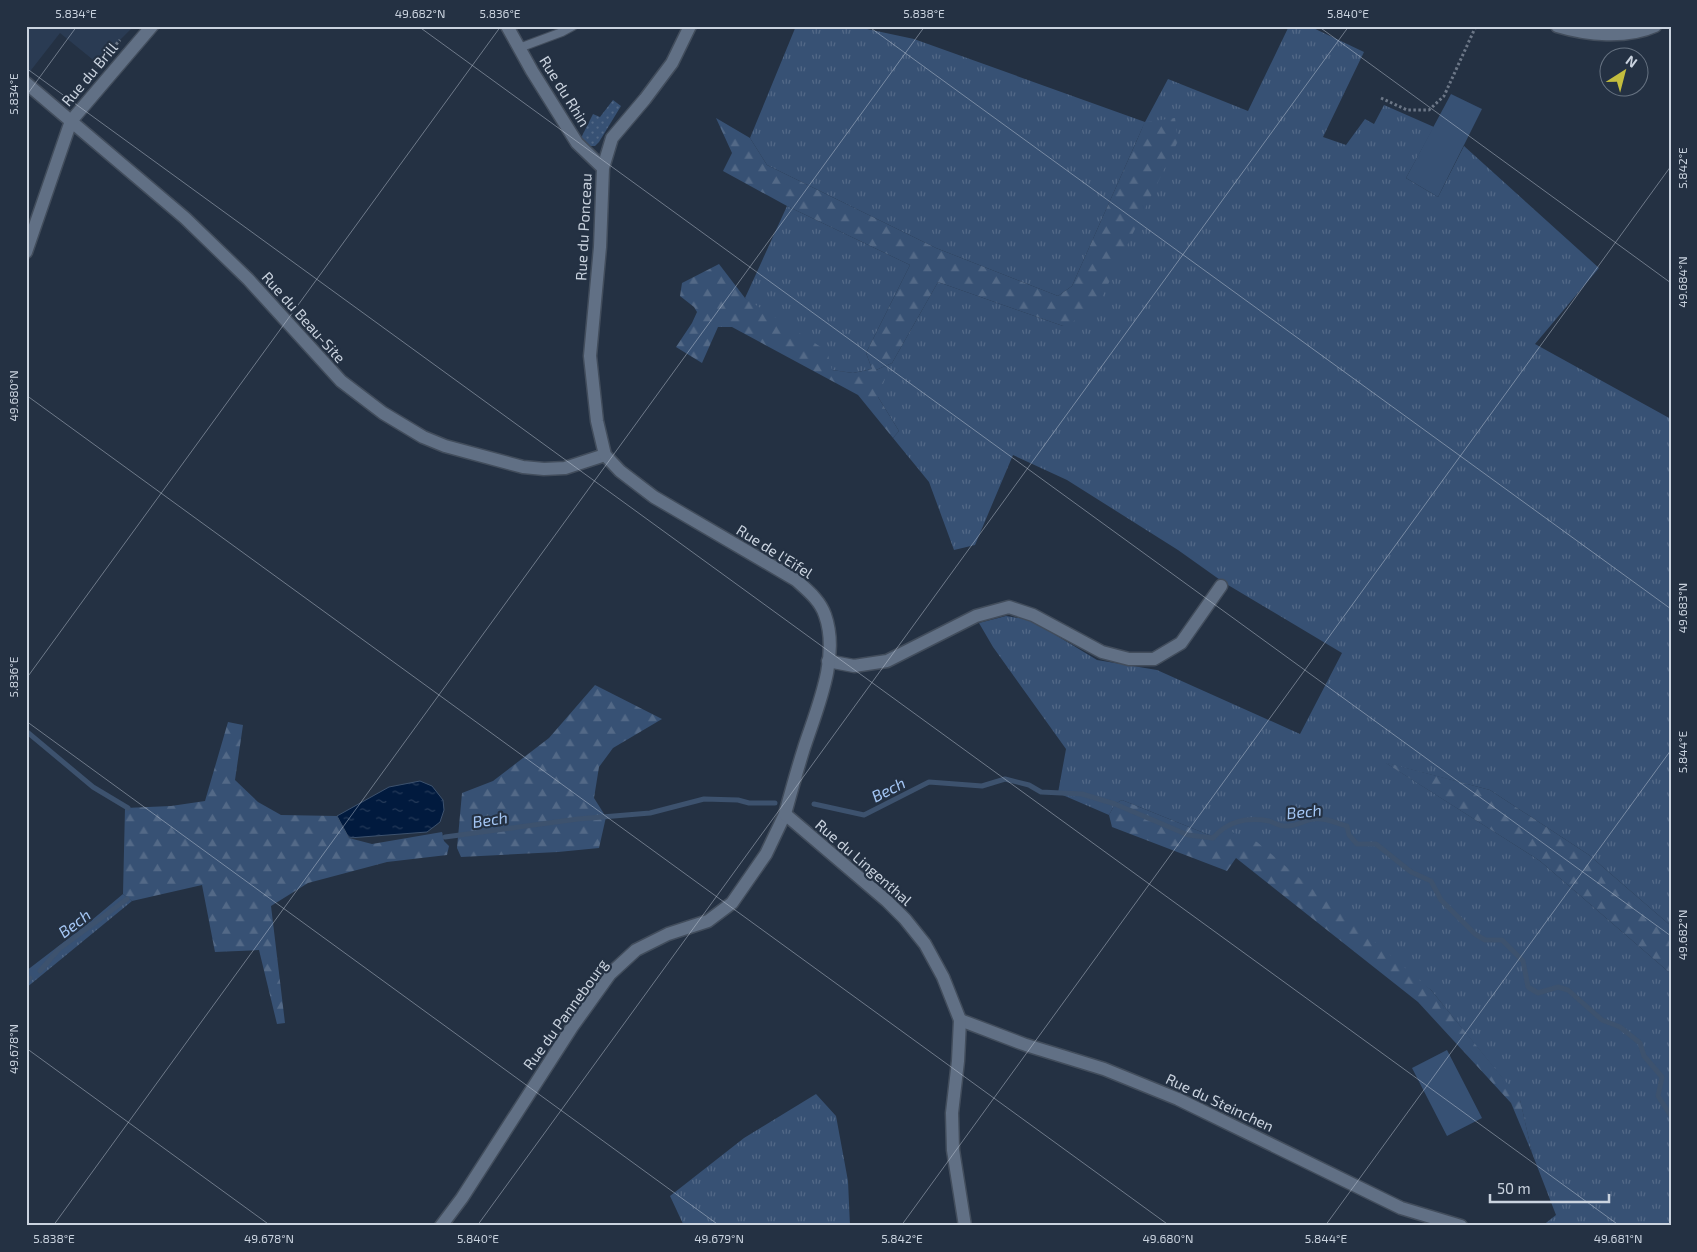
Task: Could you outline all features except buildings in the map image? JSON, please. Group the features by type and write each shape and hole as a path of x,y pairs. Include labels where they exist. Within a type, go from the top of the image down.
{"street":[{"name":"Rue du Brill","path":"71,121 152,26"},
{"name":"Rue du Rhin","path":"507,26 577,143 602,168"},
{"name":"Rue du Ponceau","path":"605,455 597,421 590,356 600,248 602,168 612,138 672,63 690,26"},
{"path":"1557,26 1568,30 1606,34 1644,31 1655,26"},
{"name":"Rue du Beau-Site","path":"26,83 185,218 248,279 341,381 382,414 445,446 523,467 565,468 605,455"},
{"path":"26,252 71,121"},
{"name":"Rue de l'Eifel","path":"605,455 620,472 654,497 796,580 810,592 825,613 830,631 830,650 825,681 785,814"},
{"path":"828,661 854,666 887,661 976,616 1009,607 1033,615 1102,652 1129,659 1154,658 1181,643 1221,586"},
{"name":"Rue du Lingenthal","path":"785,814 881,895 905,919 925,944 939,968 960,1020 958,1061 952,1113 953,1150 965,1226"},
{"name":"Rue du Pannebourg","path":"441,1226 462,1198 572,1028 610,974 636,950 668,934 708,921 732,903 766,854 785,814"},
{"name":"Rue du Steinchen","path":"960,1020 1026,1045 1120,1075 1178,1099 1401,1208 1461,1226"}],"lane":[{"path":"519,48 573,26"}],"path":[{"path":"1381,98 1407,110 1429,110 1444,96 1476,26"},
{"path":"91,77 92,71 120,39"}],"shaded area":[{"path":"26,26 134,26 97,63 60,33 28,74 26,72"}],"green space":[{"path":"796,26 853,26 914,39 1145,122 1072,286 1058,296 936,248 767,165 750,138"},
{"path":"1289,26 1309,26 1364,52 1323,137 1346,145 1365,119 1374,124 1384,105 1434,127 1406,178 1438,197 1464,146 1599,268 1535,344 1671,419 1671,926 1589,855 1490,790 1386,763 1540,861 1671,974 1671,1226 1542,1226 1556,1215 1532,1153 1520,1100 1431,990 1214,837 1122,800 1115,804 1109,815 1058,793 1066,749 993,647 979,623 1006,616 1031,620 1097,660 1157,670 1300,734 1342,653 1223,582 1178,550 1067,480 1013,455 975,545 954,550 929,482 893,438 899,431 878,397 876,370 892,363 938,282 1063,326 1145,122 1168,79 1248,111"},
{"path":"1451,94 1482,109 1438,197 1406,178"},
{"path":"613,100 621,106 599,142 595,146 589,146 581,138 593,114 600,117"},
{"path":"716,118 750,138 767,165 936,248 1058,296 1072,286 1145,122 1175,118 1178,141 1095,311 1063,326 938,282 892,363 876,370 885,379 878,397 899,431 893,438 858,395 732,327 718,327 702,363 676,347 697,312 694,307 680,296 682,283 719,264 745,298 827,351 832,370 853,373 872,369 866,353 910,265 787,206 723,171 732,153"},
{"path":"787,206 910,265 866,353 872,369 853,373 832,370 745,298"},
{"path":"595,685 662,719 613,748 599,767 594,798 606,817 599,848 461,857 457,848 462,793 493,781 549,738"},
{"path":"228,722 243,725 235,780 258,802 281,815 337,816 349,838 372,844 442,832 444,841 449,846 447,855 387,862 308,883 271,906 285,1023 277,1024 259,950 215,952 202,885 132,901 123,894 125,808 171,806 205,801"},
{"path":"1384,762 1490,790 1589,855 1671,926 1671,974 1540,861"},
{"path":"1122,800 1214,837 1222,828 1257,842 1431,990 1520,1099 1532,1153 1511,1103 1418,1002 1236,858 1227,871 1112,827 1109,815 1115,804"},
{"path":"123,894 132,901 26,988 26,971"},
{"path":"1447,1050 1482,1118 1447,1136 1412,1068"},
{"path":"816,1094 836,1116 848,1181 850,1226 684,1226 670,1196 744,1138"}],"water":[{"path":"420,781 432,786 443,800 444,810 440,822 427,832 349,838 337,816 389,787"}],"waterway":[{"path":"26,731 93,787 128,808"},
{"name":"Bech","path":"814,804 864,815 929,782 982,786 1005,779 1029,785 1041,792 1082,794 1115,804 1188,835 1213,838 1231,824 1245,820 1269,821 1285,826 1321,819 1347,826 1349,835 1357,844 1376,844 1411,872 1431,881 1441,900 1475,934 1485,940 1502,940 1523,961 1528,987 1538,993 1558,987 1568,990 1602,1020 1620,1027 1640,1043 1644,1056 1662,1077 1658,1096 1671,1116"},
{"name":"Bech","path":"445,837 578,819 650,813 704,799 775,803"},
{"name":"Bech","path":"40,971 59,949 127,899"},
{"name":"Bech","path":"26,982 30,978"}]}
